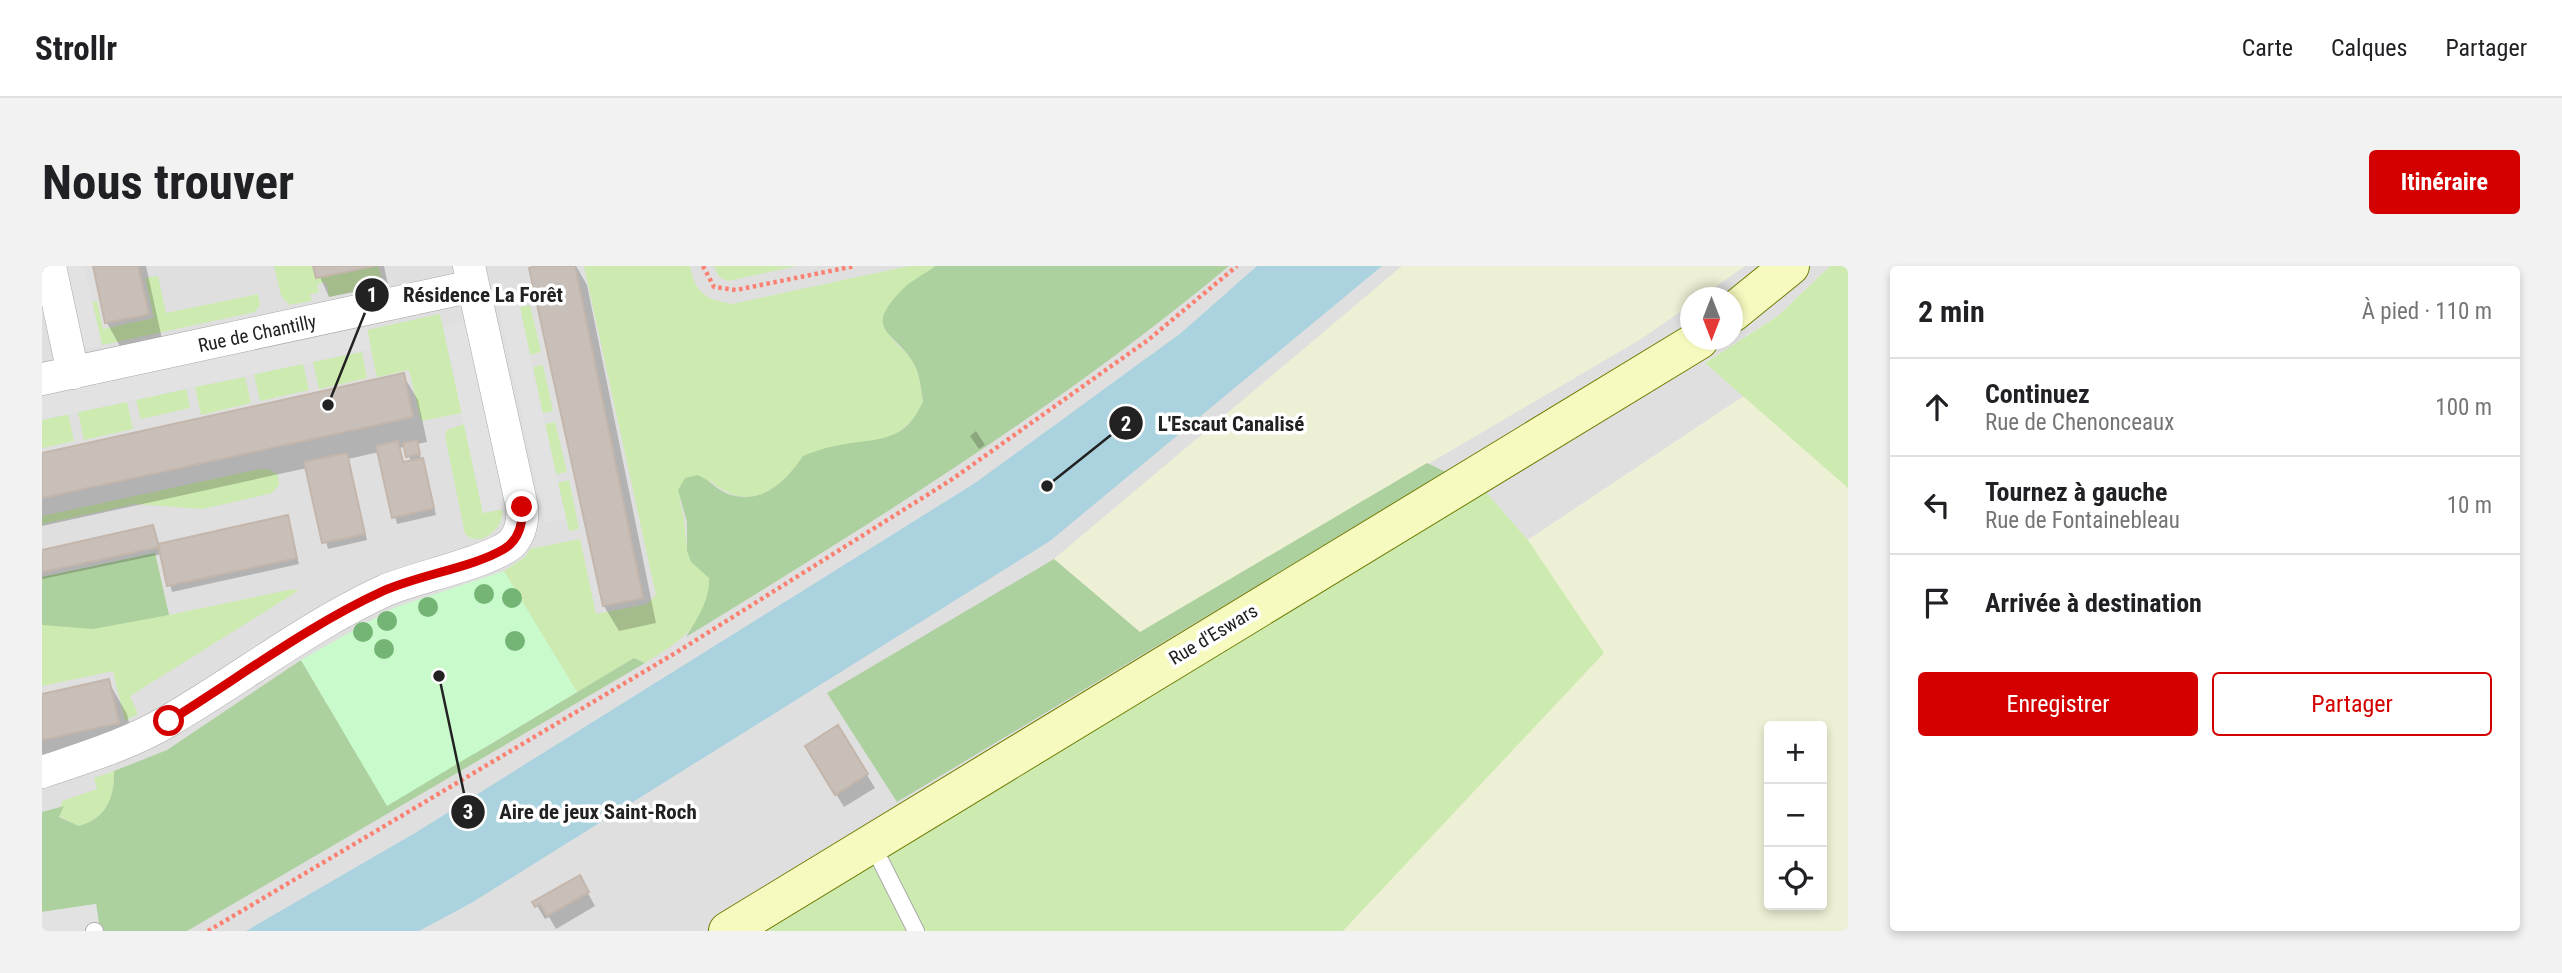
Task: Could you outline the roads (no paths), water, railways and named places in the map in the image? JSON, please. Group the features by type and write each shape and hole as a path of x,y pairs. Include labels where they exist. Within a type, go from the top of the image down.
{"street":[{"path":"50,266 73,373"},
{"path":"1743,304 1790,266"},
{"path":"42,772 150,731 262,660 369,598 403,583 496,553 516,537 522,522 522,507 471,276"},
{"name":"Rue de Chantilly","path":"42,379 471,276"},
{"name":"Rue d'Eswars","path":"728,931 1683,350"}],"lane":[{"path":"872,842 916,931"}],"water":[{"path":"1257,266 1382,266 1050,541 473,902 419,931 246,931 415,833 975,483 1181,333"}],"place":[{"name":"Résidence La Forêt","path":"328,405"},
{"name":"L'Escaut Canalisé","path":"1047,486"},
{"name":"Aire de jeux Saint-Roch","path":"439,676"}]}
